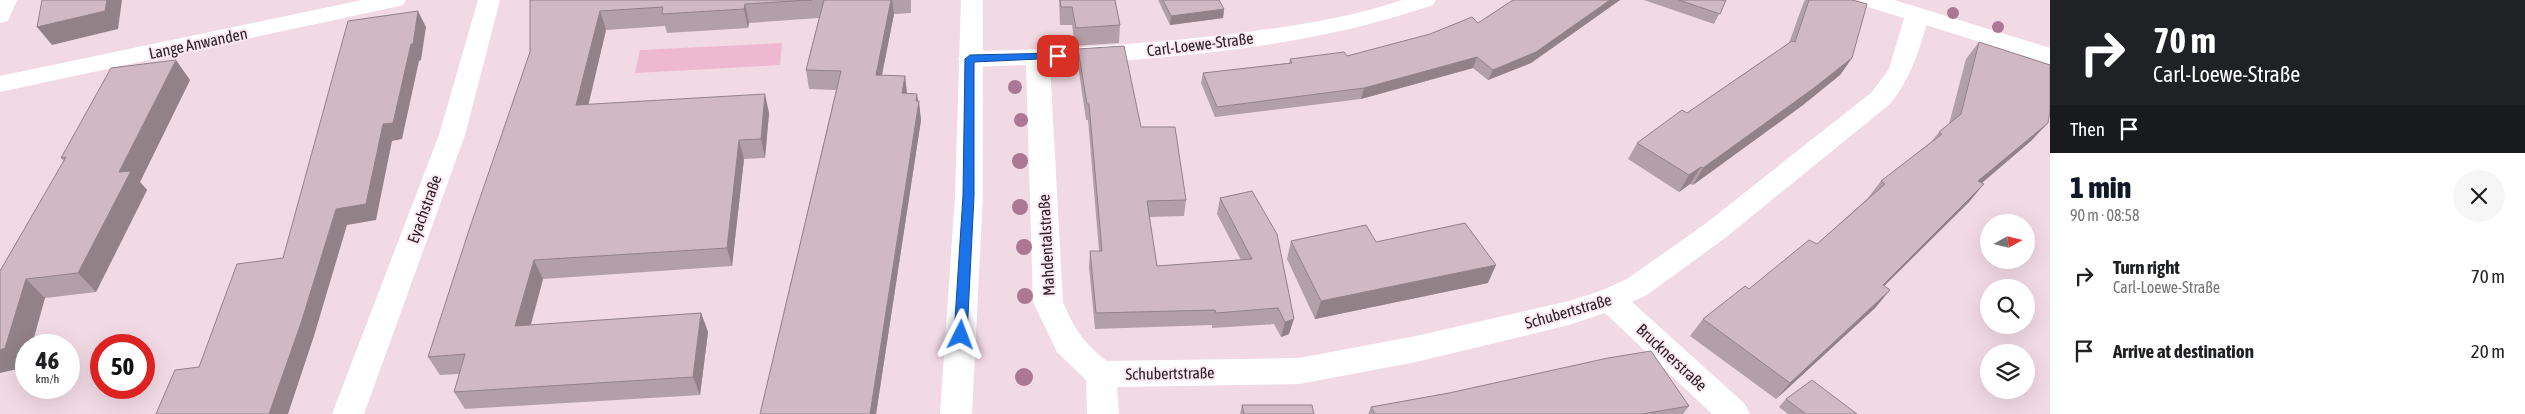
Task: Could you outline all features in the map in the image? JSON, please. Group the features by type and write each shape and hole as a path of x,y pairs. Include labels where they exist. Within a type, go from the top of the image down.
{"street":[{"path":"0,16 6,0"},
{"name":"Lange Anwanden","path":"0,84 395,0"},
{"name":"Eyachstraße","path":"348,414 452,135 489,0"},
{"path":"956,414 968,196 972,0"},
{"name":"Carl-Loewe-Straße","path":"970,59 1155,50 1304,31 1356,22 1425,0"},
{"path":"1870,0 2050,56"},
{"name":"Schubertstraße","path":"1101,374 1299,371 1416,349 1569,313 1610,300 1637,287 1715,231 1875,103 1895,82 1904,66 1916,15"},
{"name":"Mahdentalstraße","path":"1038,57 1048,302 1061,335 1078,358 1101,374"},
{"name":"Brucknerstraße","path":"1610,300 1734,414"},
{"path":"1101,374 1103,414"}],"shaded area":[{"path":"782,43 780,65 635,73 640,50"}],"building":[{"path":"42,0 107,0 105,11 37,27"},
{"path":"530,0 812,0 745,4 744,9 662,14 663,7 600,11 576,105 765,94 761,139 739,140 727,248 534,260 515,326 701,313 693,377 454,392 465,354 428,357 530,52"},
{"path":"824,0 891,0 876,75 905,76 902,93 917,94 916,101 919,101 870,414 760,414 841,71 806,70"},
{"path":"1060,0 1115,0 1120,25 1076,28 1072,7 1061,7"},
{"path":"1163,0 1219,0 1224,9 1171,16"},
{"path":"1513,0 1610,0 1536,52 1493,70 1477,57 1364,88 1217,107 1203,73 1292,63 1290,59 1344,52 1347,56 1430,34 1472,17 1478,23"},
{"path":"1679,0 1726,0 1720,14"},
{"path":"1809,0 1852,0 1867,4 1852,58 1814,88 1703,168 1701,167 1689,175 1637,143 1682,110 1687,113 1792,41 1795,42"},
{"path":"418,11 413,44 411,44 393,123 383,124 366,204 336,209 302,320 269,414 156,414 175,370 199,367 237,264 283,258 348,21"},
{"path":"1979,42 2050,65 2050,111 2048,123 1978,181 1984,184 1883,285 1890,290 1790,383 1703,319 1745,286 1749,289 1809,240 1817,244 1885,184 1881,181 1942,134 1939,132 1961,114"},
{"path":"1124,46 1141,127 1175,127 1186,200 1147,201 1157,266 1252,259 1220,198 1252,191 1277,234 1294,319 1285,322 1278,308 1216,313 1215,310 1096,313 1090,251 1102,251 1089,104 1087,104 1078,49"},
{"path":"176,60 119,172 131,171 78,273 26,279 5,348 0,350 0,271 66,157 61,158 111,68"},
{"path":"1465,223 1496,265 1321,301 1291,241 1366,225 1376,242"},
{"path":"1651,351 1689,406 1642,414 1375,414 1371,407 1449,393 1608,358"},
{"path":"1812,380 1857,414 1806,414 1786,399"},
{"path":"1242,405 1312,405 1314,414 1244,414"}],"route":[{"path":"961,335 968,196 970,59 1058,56"}]}
